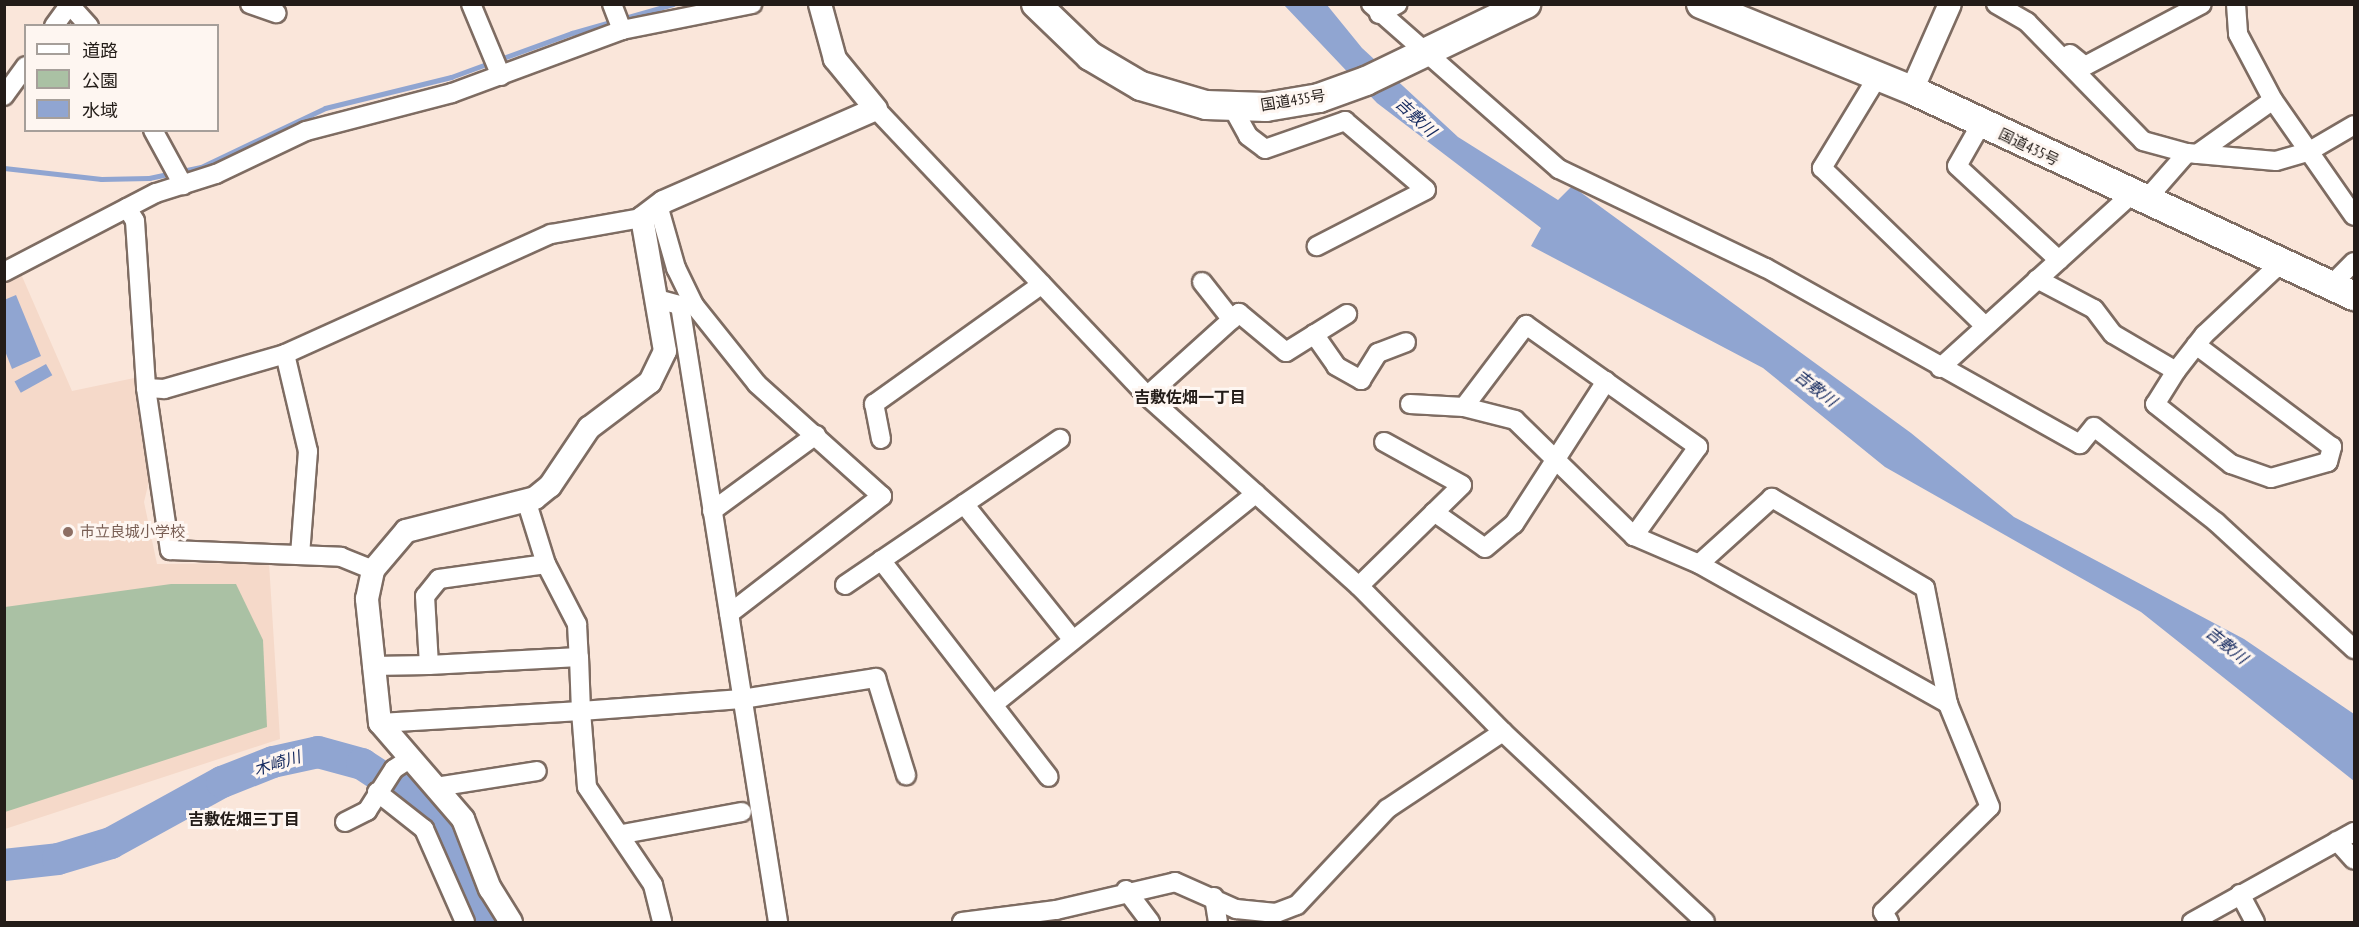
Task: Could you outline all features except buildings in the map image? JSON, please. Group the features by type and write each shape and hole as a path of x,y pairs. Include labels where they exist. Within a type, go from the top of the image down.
{"highway":[{"name":"国道435号","path":"1036,4 1090,56 1141,86 1206,105 1320,98 1419,56 1526,4"},
{"name":"国道435号","path":"1701,4 1912,90 2137,200 2342,291"}],"street":[{"path":"250,4 276,13"},
{"path":"471,4 501,76"},
{"path":"612,4 622,30"},
{"path":"4,272 127,208 306,131 501,76 622,30 752,4"},
{"path":"820,4 835,59 876,108 1147,396 1359,586 1503,732 1705,922"},
{"path":"1375,9 1398,4"},
{"path":"1912,90 1950,4"},
{"path":"2070,54 2091,71 2202,4"},
{"path":"2236,4 2238,34 2273,100 2355,216"},
{"path":"55,24 69,5 87,24"},
{"path":"2001,6 2026,22 2143,141 2192,153 2276,161 2308,152 2355,125"},
{"path":"1375,9 1419,56 1559,169 1766,268 1940,368 2080,444 2094,427 2216,522 2355,649"},
{"path":"4,96 24,69"},
{"path":"1878,76 1822,168 1984,326"},
{"path":"1940,368 2059,260 2137,200 2192,153 2273,100"},
{"path":"1231,105 1248,136 1265,149 1345,121 1426,190 1317,246"},
{"path":"146,388 164,389 285,354 551,234 650,212 876,108"},
{"path":"1981,124 1957,166 2059,260"},
{"path":"154,132 183,185"},
{"path":"127,208 135,221 146,388 170,550 341,557 373,570"},
{"path":"511,922 490,889 463,819 436,787 408,760 380,723 372,666 367,599 373,570 406,531 527,503 550,486 589,428 651,382 665,351 657,299 650,212"},
{"path":"650,212 676,268 687,305 712,511 778,922"},
{"path":"2342,291 2355,262"},
{"path":"2196,345 2332,447 2328,462 2271,478 2231,464 2155,404 2196,345 2280,264"},
{"path":"2037,279 2094,309 2113,334 2176,371"},
{"path":"1202,282 1232,320"},
{"path":"881,439 874,404 1042,284"},
{"path":"657,299 687,305 757,384 882,496 729,614"},
{"path":"1147,396 1239,313 1286,352 1347,314"},
{"path":"1464,407 1526,325 1698,447 1634,536"},
{"path":"1314,334 1336,366 1361,380 1378,353 1406,342"},
{"path":"285,354 308,451 300,555"},
{"path":"1434,512 1485,548 1514,524 1606,381"},
{"path":"1410,404 1464,407 1515,420 1548,446 1553,463 1634,536 1699,564 1948,704"},
{"path":"712,511 816,435"},
{"path":"845,585 1060,439"},
{"path":"1359,586 1462,485 1384,442"},
{"path":"994,704 1256,493"},
{"path":"1699,564 1772,498 1925,588 1948,704 1990,807 1883,912 1889,922"},
{"path":"527,503 546,564 577,624 587,787 624,834 653,885 662,922"},
{"path":"964,504 1072,640"},
{"path":"881,560 1049,777"},
{"path":"429,665 425,596 439,579 546,564"},
{"path":"372,666 579,657"},
{"path":"380,723 742,699 876,678 906,775"},
{"path":"962,922 1057,916 1126,890 1175,882 1257,913 1297,905 1387,809 1503,732"},
{"path":"345,822 367,812 377,792 408,760"},
{"path":"436,787 537,771"},
{"path":"377,792 424,829 465,922"},
{"path":"624,834 742,812"},
{"path":"2192,922 2355,831"},
{"path":"2337,841 2355,860"},
{"path":"1126,890 1150,922"},
{"path":"2240,894 2255,922"},
{"path":"1214,897 1218,922"}],"shaded area":[{"path":"21,274 72,391 139,377 150,477 144,502 157,564 269,563 280,739 5,829 4,282"}],"green space":[{"path":"171,584 236,584 263,640 267,727 5,812 5,607"}],"water":[{"name":"吉敷川","path":"1284,5 1327,5 1362,48 1458,137 1558,200 1572,186 1911,433 2014,517 2244,639 2354,714 2354,781 2141,612 1885,467 1763,368 1531,246 1541,228 1377,103"},
{"path":"16,295 41,356 12,369 5,351 4,300"},
{"path":"46,364 52,375 21,393 15,381"}],"waterway":[{"path":"4,168 101,179 149,178 201,167 325,108 451,77 572,33 673,4"},
{"name":"木崎川","path":"4,865 58,859 111,843 222,782 273,762 318,752 362,764 400,789 440,831 483,922"}],"place":[{"name":"市立良城小学校","path":"68,532"}],"district":[{"name":"吉敷佐畑一丁目","path":"1190,397"},
{"name":"吉敷佐畑三丁目","path":"244,819"}]}
